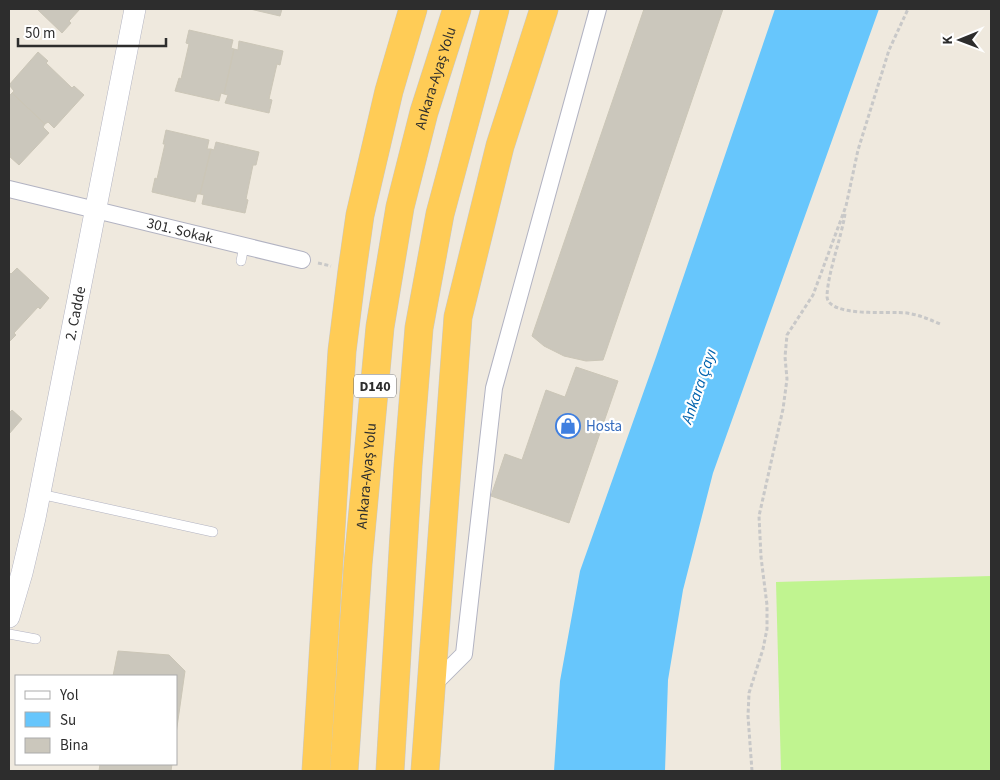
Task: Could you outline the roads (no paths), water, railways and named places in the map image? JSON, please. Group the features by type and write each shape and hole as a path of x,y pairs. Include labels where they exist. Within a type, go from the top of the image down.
{"highway":[{"path":"316,771 342,351 352,271 360,215 389,91 413,9"},
{"name":"Ankara-Ayaş Yolu","path":"344,771 358,564 380,327 400,207 424,112 457,9"},
{"name":"D140","path":"390,771 408,466 419,328 440,214 495,9"},
{"path":"425,771 458,317 500,146 544,9"}],"street":[{"name":"2. Cadde","path":"9,617 22,574 39,494 135,9"},
{"path":"431,687 464,654 494,388 598,9"},
{"name":"301. Sokak","path":"9,189 96,210 242,254 302,260"}],"lane":[{"path":"39,494 213,532"},
{"path":"9,634 36,639"}],"water":[{"name":"Ankara Çayı","path":"775,9 879,9 713,473 683,590 668,680 665,771 554,771 560,681 580,571 656,357"}],"place":[{"name":"Hosta","path":"568,426"}]}
